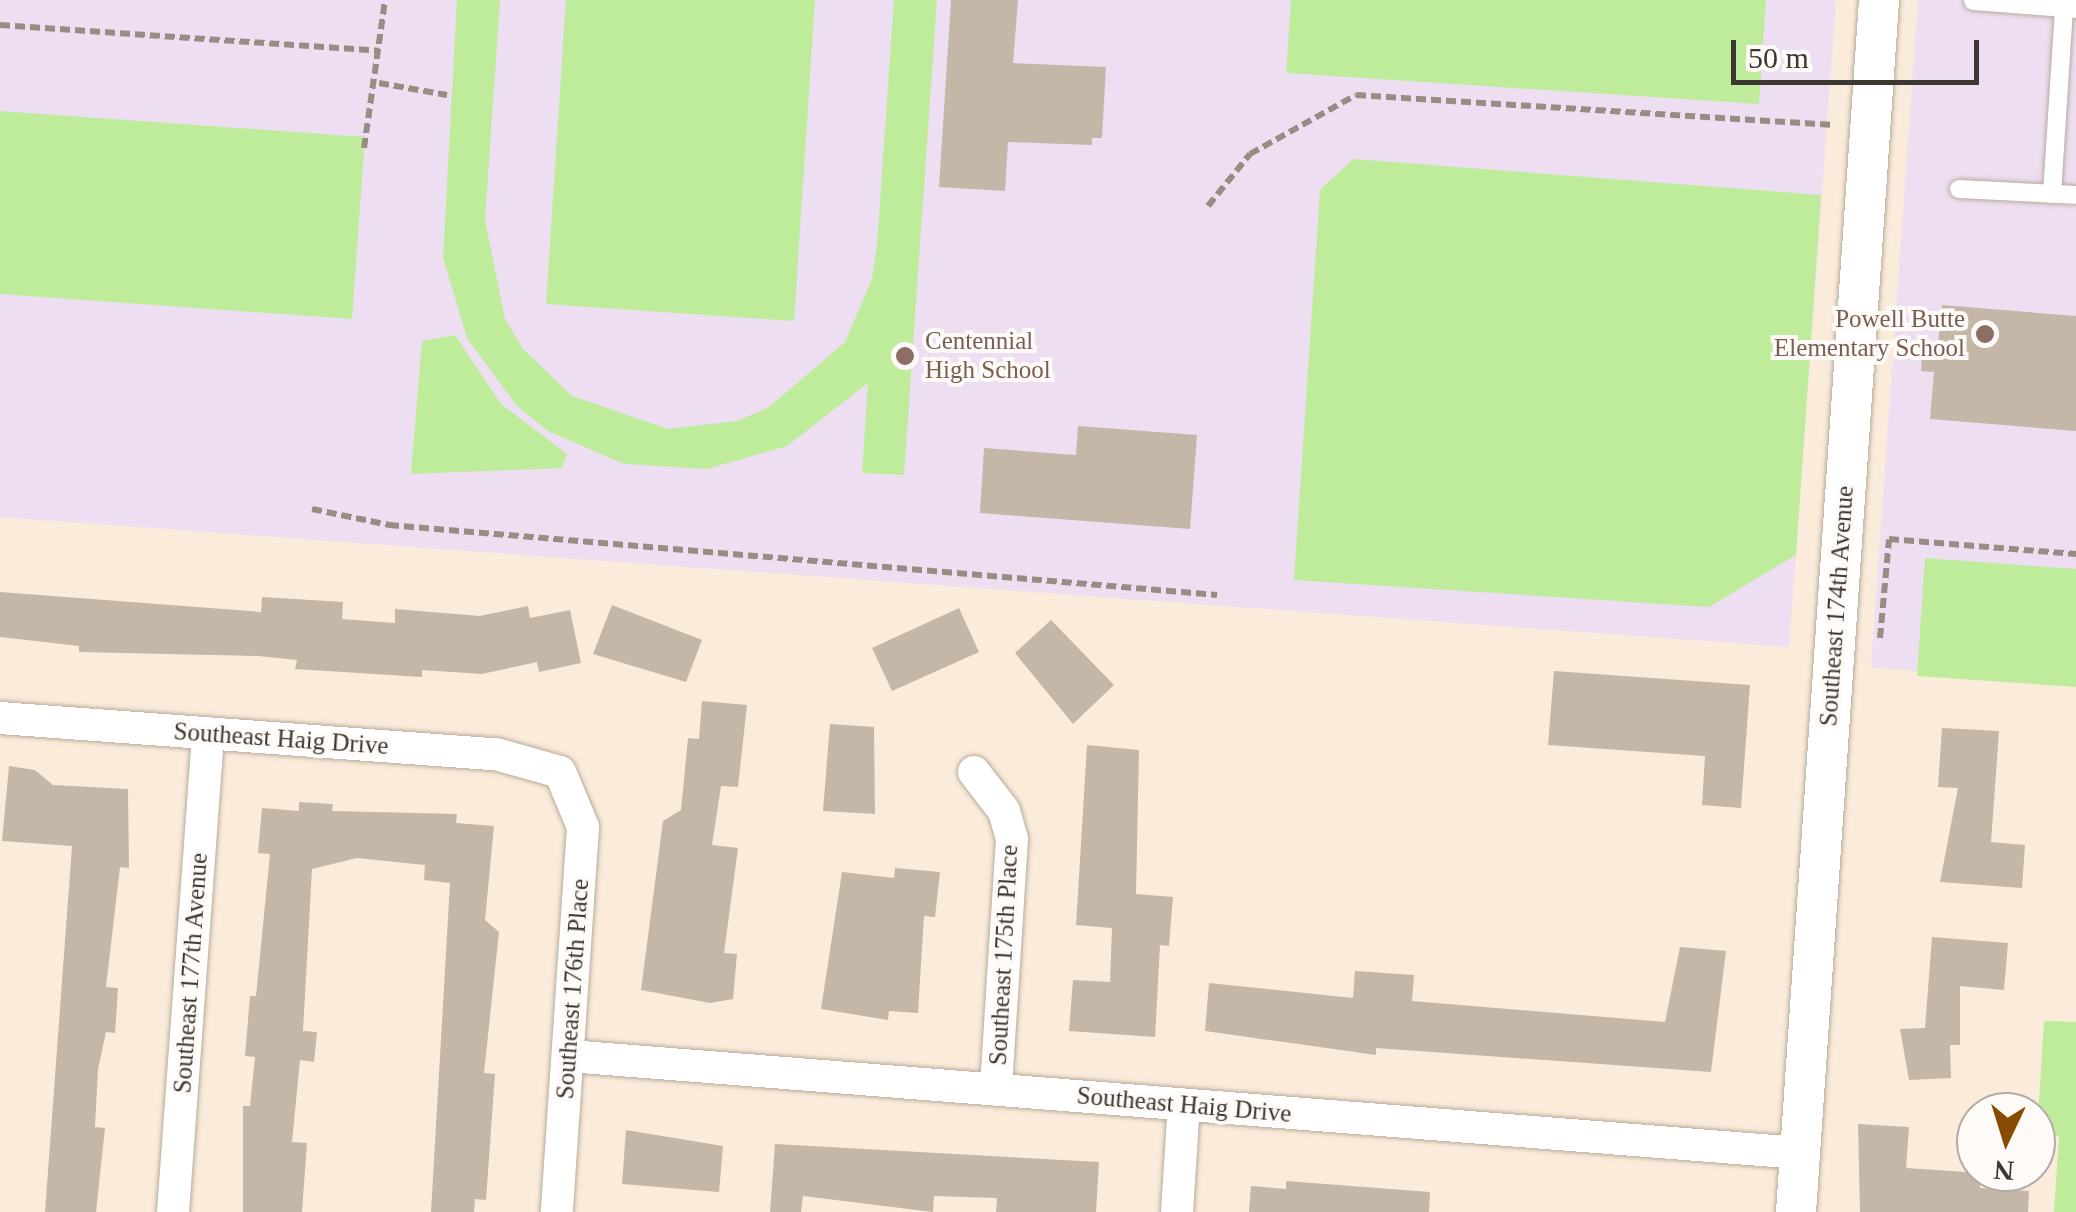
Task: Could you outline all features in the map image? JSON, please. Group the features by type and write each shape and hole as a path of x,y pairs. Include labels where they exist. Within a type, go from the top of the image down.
{"street":[{"name":"Southeast 174th Avenue","path":"1796,1212 1879,0"},
{"name":"Southeast Haig Drive","path":"0,718 496,754 560,772"},
{"name":"Southeast 177th Avenue","path":"173,1212 208,734"},
{"name":"Southeast 176th Place","path":"557,1212 582,827 576,796 560,772"},
{"name":"Southeast 175th Place","path":"974,772 1004,811 1012,839 996,1090"},
{"name":"Southeast Haig Drive","path":"569,1056 1800,1153"},
{"path":"1178,1212 1184,1105"}],"lane":[{"path":"1973,1 2070,8 2052,194"},
{"path":"1959,189 2076,195"}],"path":[{"path":"364,148 379,83 385,0"},
{"path":"0,25 380,51"},
{"path":"379,83 447,95"},
{"path":"1208,206 1250,154 1356,95 1871,128"},
{"path":"312,509 389,525 1217,595"},
{"path":"1880,638 1889,539 2076,554"}],"shaded area":[{"name":"Centennial High School","path":"0,0 1836,0 1789,647 0,517"},
{"name":"Powell Butte Elementary School","path":"1918,0 2076,0 2076,685 1871,667"}],"green space":[{"path":"457,0 500,0 485,220 505,319 523,349 572,396 668,429 736,421 768,408 845,342 872,279 877,245 894,0 937,0 904,475 862,473 868,383 787,446 707,469 624,464 548,431 516,405 467,338 443,258"},
{"path":"566,0 815,0 794,321 546,304"},
{"path":"1291,0 1766,0 1759,104 1286,73"},
{"path":"0,111 365,137 352,319 0,294"},
{"path":"1353,159 1821,195 1796,555 1709,607 1294,580 1320,190"},
{"path":"455,335 501,404 567,454 562,468 411,474 422,341"},
{"path":"1925,558 2076,569 2076,687 1917,676"},
{"path":"2044,1021 2076,1022 2076,1212 2054,1212 2059,1136 2056,1092 2040,1092"}],"building":[{"path":"951,0 1018,0 1013,63 1106,67 1102,138 1092,138 1092,145 1008,142 1005,191 939,187"},
{"path":"1942,305 2076,316 2076,431 1930,419 1934,372 1921,371 1923,343 1938,344"},
{"path":"1078,426 1197,435 1190,529 980,513 984,448 1076,455"},
{"path":"0,592 261,612 262,597 343,602 342,619 395,623 395,609 480,616 528,606 530,618 570,610 581,663 539,672 537,662 482,674 422,670 422,677 295,669 297,660 258,656 79,652 79,646 0,637"},
{"path":"612,605 702,640 686,682 593,654"},
{"path":"959,608 979,652 892,691 872,648"},
{"path":"1051,620 1114,685 1073,724 1015,653"},
{"path":"1554,671 1750,685 1741,808 1702,805 1705,756 1548,745"},
{"path":"702,701 747,705 738,787 721,786 712,845 738,848 724,953 737,954 733,999 710,1003 641,990 663,821 681,810 688,738 699,739"},
{"path":"830,724 874,727 875,814 823,811"},
{"path":"1942,728 1999,731 1991,842 2025,845 2022,888 1940,882 1958,788 1938,787"},
{"path":"1087,745 1139,750 1136,894 1173,897 1169,946 1160,945 1155,1037 1069,1031 1073,980 1110,982 1112,928 1076,925"},
{"path":"9,766 35,770 53,785 128,789 129,868 120,867 106,987 118,988 115,1033 106,1032 98,1069 95,1127 105,1128 96,1212 45,1212 72,846 2,841"},
{"path":"299,802 333,804 332,811 457,814 456,823 494,826 485,920 499,932 484,1073 495,1074 486,1200 475,1199 474,1212 431,1212 450,883 424,880 425,865 357,858 312,869 303,1031 317,1032 314,1062 300,1060 292,1142 307,1143 302,1212 243,1212 243,1106 250,1106 255,1057 245,1056 250,996 256,996 270,854 258,853 262,808 299,811"},
{"path":"895,868 940,872 935,917 924,916 918,1013 889,1011 888,1020 821,1009 842,872 894,878"},
{"path":"1932,937 2008,943 2004,990 1960,986 1960,1045 1950,1045 1951,1078 1909,1080 1900,1029 1925,1028"},
{"path":"1680,947 1726,951 1711,1072 1376,1048 1376,1055 1205,1031 1209,983 1353,998 1355,971 1414,975 1412,1001 1665,1022"},
{"path":"1858,1124 1909,1127 1906,1168 1956,1171 1956,1192 2029,1192 2028,1212 1860,1212"},
{"path":"626,1130 723,1146 719,1192 622,1184"},
{"path":"775,1144 1099,1162 1096,1212 996,1212 997,1198 934,1196 933,1212 803,1196 801,1212 770,1212"},
{"path":"1286,1181 1430,1192 1429,1212 1249,1212 1251,1186 1286,1189"}],"place":[{"name":"Powell Butte Elementary School","path":"1985,334"},
{"name":"Centennial High School","path":"905,356"}]}
